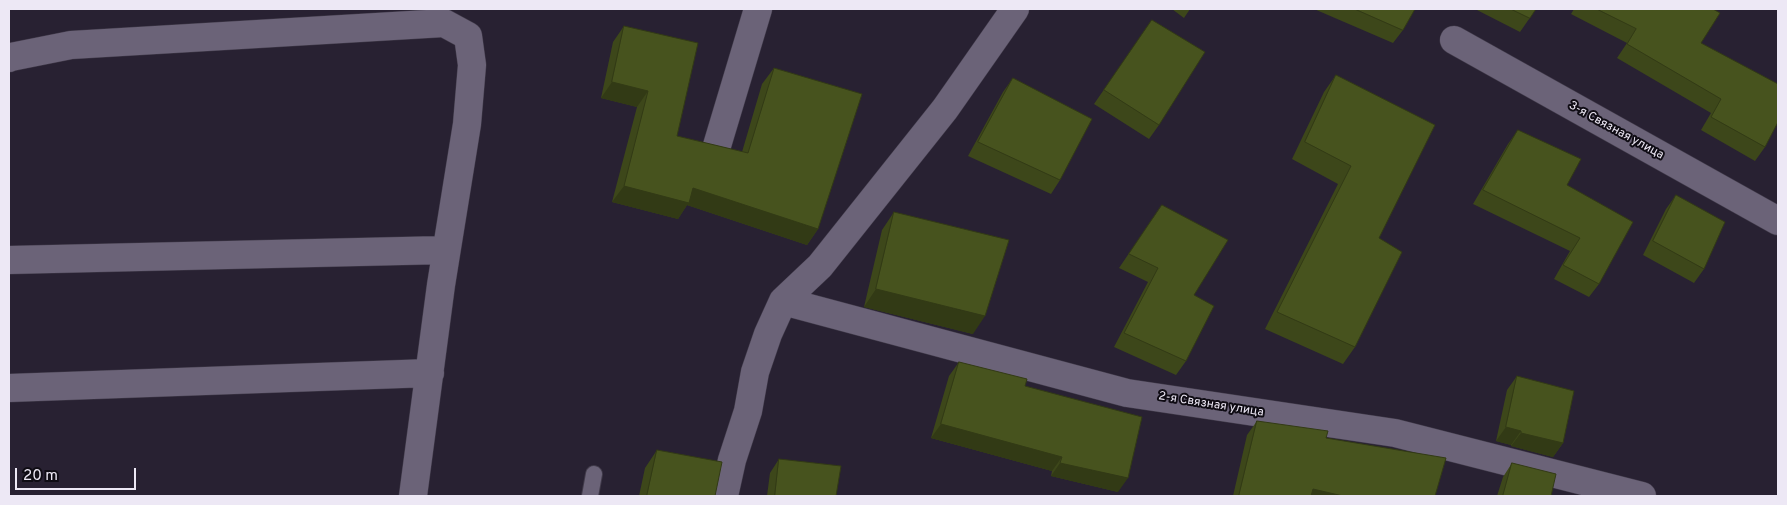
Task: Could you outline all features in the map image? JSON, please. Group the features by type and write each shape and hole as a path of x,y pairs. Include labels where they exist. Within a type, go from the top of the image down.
{"street":[{"path":"716,149 758,9"},
{"path":"724,496 732,460 748,411 755,372 782,301 820,266 928,131 1015,9"},
{"path":"9,58 71,45 444,23 468,36 472,65 467,124 446,250 413,496"},
{"name":"3-я Связная улица","path":"1454,40 1778,222"},
{"path":"9,260 446,250"},
{"name":"2-я Связная улица","path":"782,301 1127,393 1395,433 1642,496"},
{"path":"9,388 430,373"}],"lane":[{"path":"590,496 594,474"}],"building":[{"path":"1355,9 1415,9 1403,30"},
{"path":"1511,9 1536,9 1530,18"},
{"path":"1597,9 1713,9 1720,13 1701,43 1778,84 1778,122 1765,147 1711,117 1721,99 1627,44 1636,29"},
{"path":"1152,20 1205,52 1159,125 1104,90"},
{"path":"624,26 698,43 677,136 748,153 774,68 862,94 818,229 693,188 689,203 624,186 648,91 612,82"},
{"path":"1336,75 1435,125 1379,238 1402,252 1355,347 1277,312 1351,166 1305,142"},
{"path":"1013,78 1092,119 1060,180 978,142"},
{"path":"1518,130 1581,159 1567,185 1633,222 1599,284 1563,265 1580,238 1483,190"},
{"path":"1676,195 1725,222 1704,269 1653,241"},
{"path":"1162,205 1228,240 1194,295 1214,306 1186,361 1124,333 1158,268 1129,254"},
{"path":"894,212 1009,240 985,316 876,289"},
{"path":"959,362 1027,379 1025,386 1142,417 1128,478 1060,463 1062,457 941,424"},
{"path":"1517,376 1574,391 1563,443 1521,433 1521,431 1506,427"},
{"path":"1257,421 1328,431 1326,438 1446,458 1435,496 1343,496 1313,489 1311,496 1239,496"},
{"path":"657,450 722,462 715,496 647,496"},
{"path":"779,459 841,466 836,496 775,496"},
{"path":"1512,463 1556,474 1551,496 1503,496"}]}
